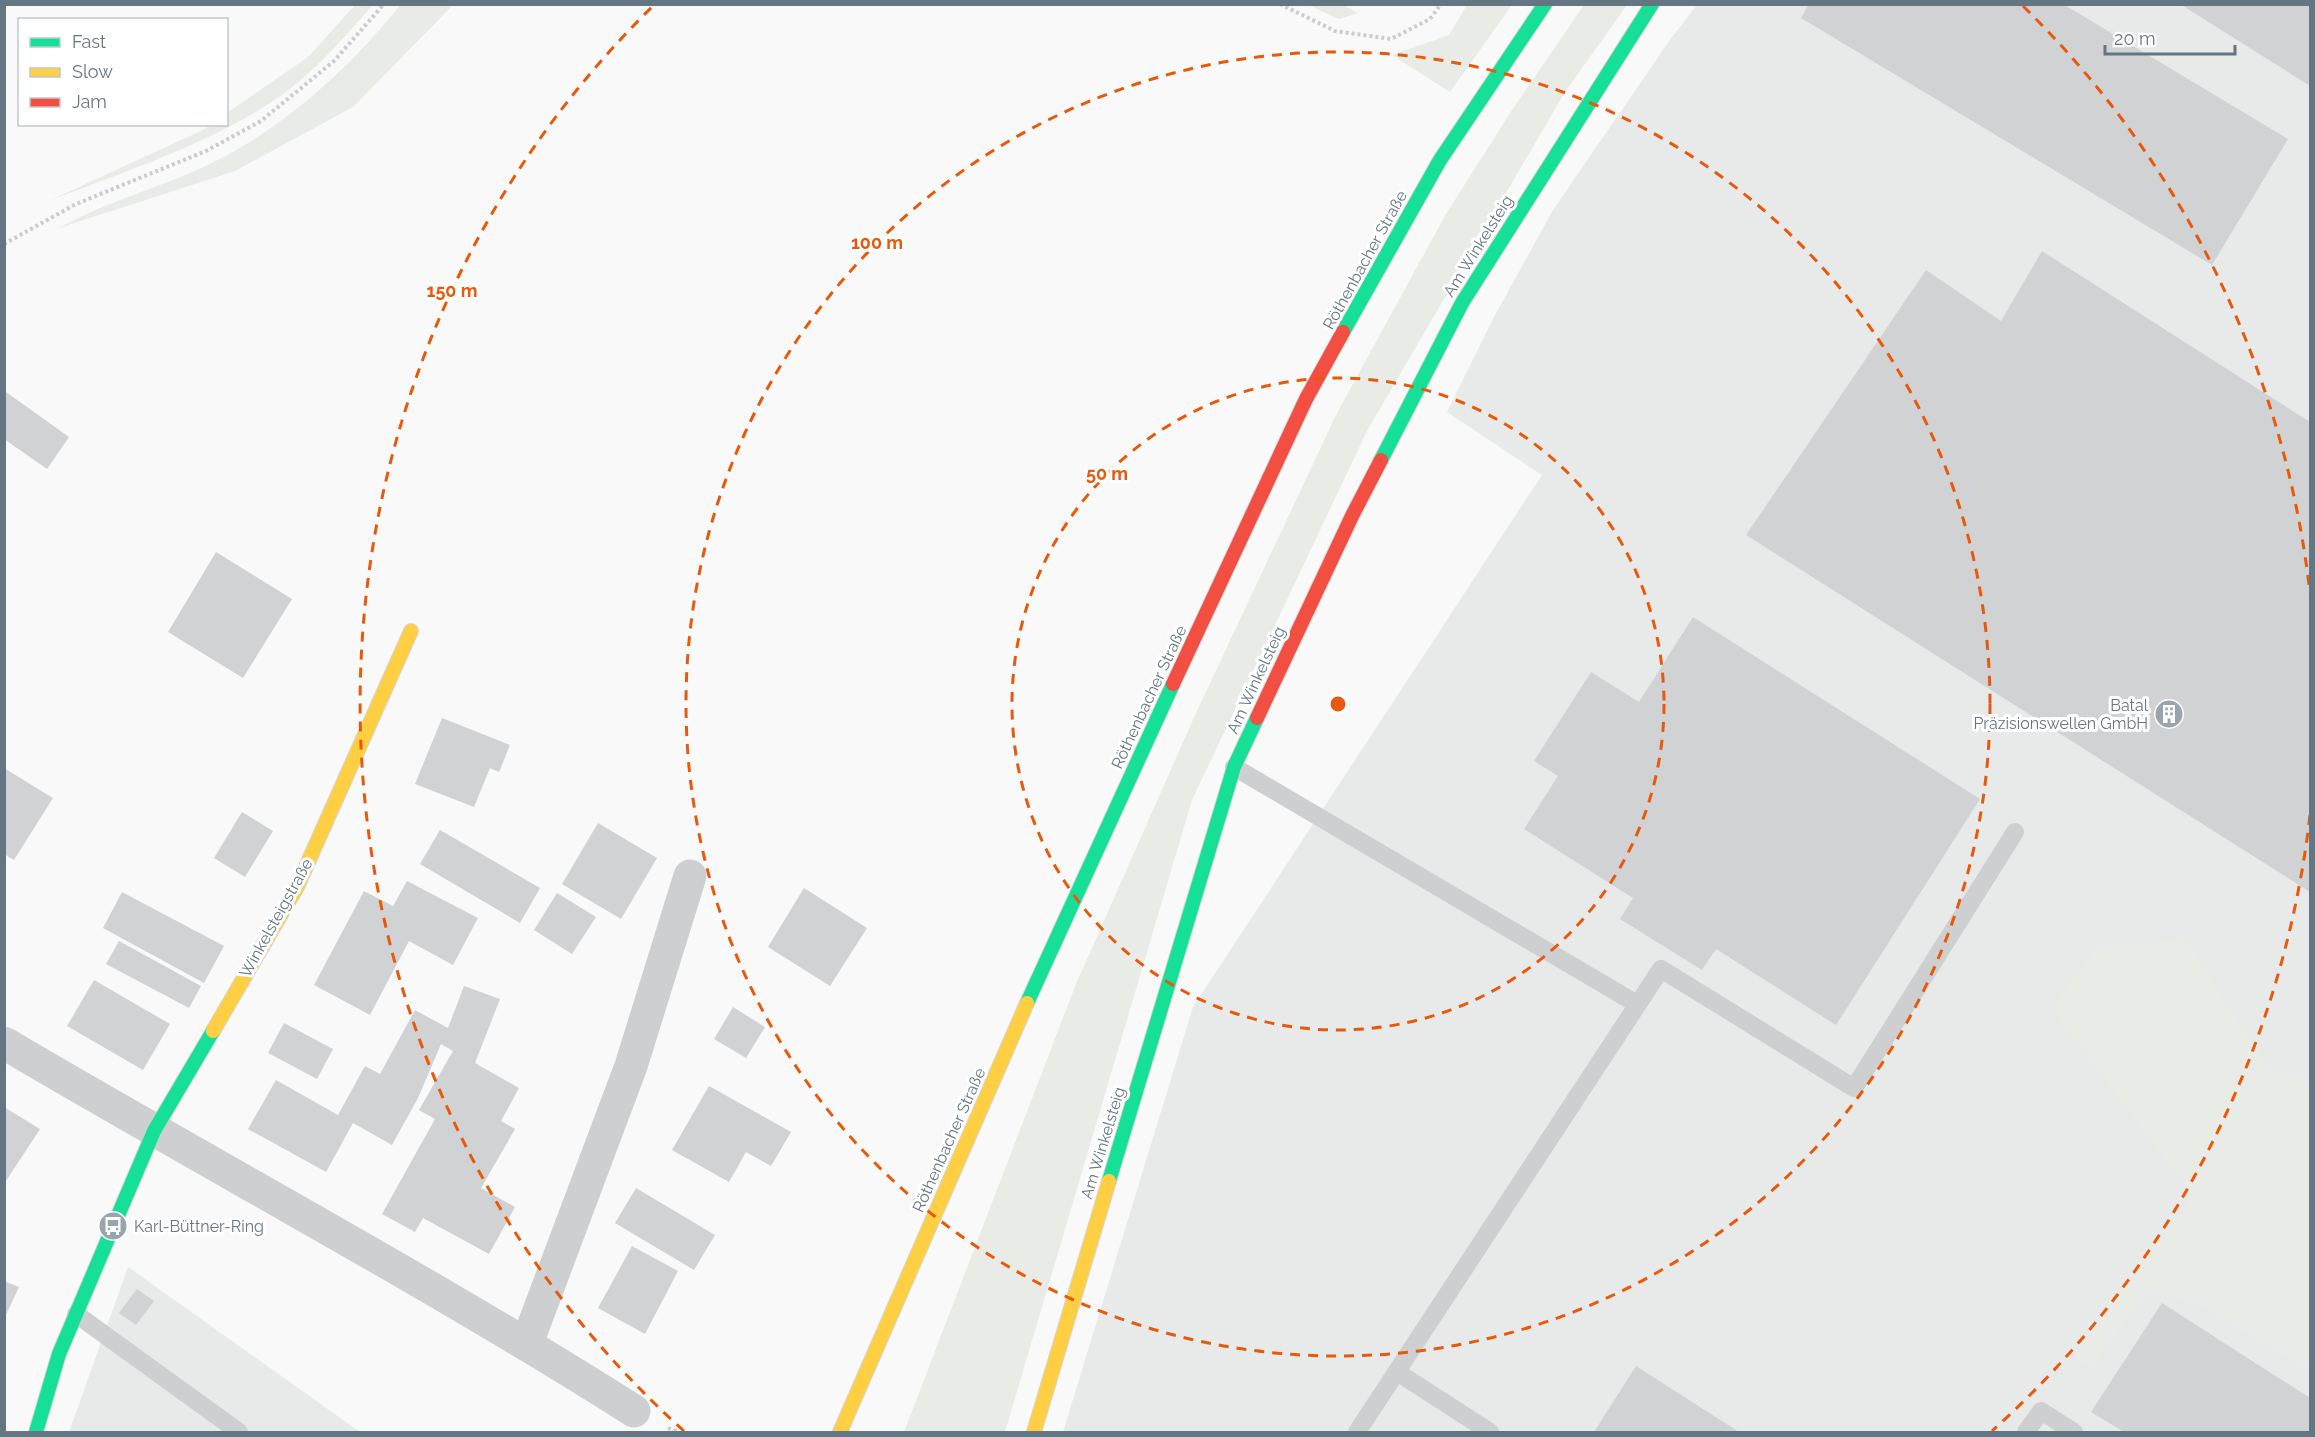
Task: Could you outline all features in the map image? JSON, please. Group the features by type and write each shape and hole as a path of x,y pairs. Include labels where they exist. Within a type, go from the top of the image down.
{"street":[{"name":"Röthenbacher Straße","path":"840,1432 1098,846 1306,399 1440,160 1545,4"},
{"name":"Am Winkelsteig","path":"1034,1432 1234,767 1352,516 1462,303 1652,4"},
{"name":"Winkelsteigstraße","path":"154,1131 297,887 411,631"},
{"path":"527,1343 631,1066 690,876"},
{"path":"4,1043 527,1343 634,1411"},
{"path":"36,1432 59,1354 154,1131"}],"lane":[{"path":"1234,767 1637,1004"},
{"path":"1357,1432 1661,969 1854,1088 2015,831"},
{"path":"76,1314 239,1432"},
{"path":"1397,1372 1490,1432"},
{"path":"2026,1432 2041,1411 2074,1432"}],"path":[{"path":"4,244 76,204 206,151 261,121 334,61 384,4"},
{"path":"1280,4 1335,31 1391,39 1430,19 1441,4"}],"shaded area":[{"path":"356,4 373,5 310,72 259,110 200,141 169,155 44,203 208,126 228,126 228,112 308,57"},
{"path":"401,4 453,5 353,107 235,171 59,228 77,218 210,164 264,133 290,114 337,73 360,51"},
{"path":"1308,5 1343,5 1358,13 1339,19"},
{"path":"1467,5 1512,5 1450,92 1392,55 1449,35"},
{"path":"1584,5 1627,5 1565,92 1368,429 1192,800 1005,1432 904,1432 1076,984 1196,713 1337,413 1446,214 1512,110"},
{"path":"1697,5 2310,5 2310,1432 1063,1432 1193,1007 1542,475 1447,412 1494,317 1553,210 1672,37"},
{"path":"2187,939 2226,1005 2273,1071 2310,1077 2310,1372 2202,1306 2149,1291 2091,1367 2070,1355 2193,1196 2051,1008 2096,948"},
{"path":"128,1267 360,1432 69,1432"}],"building":[{"path":"1809,4 2063,4 2288,139 2212,265 1801,18"},
{"path":"2180,4 2310,4 2310,86"},
{"name":"Batal Präzisionswellen GmbH","path":"2042,251 2310,422 2310,892 1746,535 1926,270 2001,321"},
{"path":"6,392 69,437 47,469 4,439"},
{"path":"216,552 292,599 243,678 168,632"},
{"path":"1693,617 1980,799 1836,1025 1716,949 1702,970 1620,919 1633,898 1524,829 1558,776 1534,761 1591,672 1639,702"},
{"path":"442,718 510,745 499,772 490,768 474,807 415,784"},
{"path":"4,768 53,798 14,860 4,854"},
{"path":"242,812 273,831 245,877 214,858"},
{"path":"598,823 657,858 621,919 562,884"},
{"path":"440,830 540,888 520,923 420,864"},
{"path":"407,881 478,918 453,965 409,941 370,1015 314,985 364,891 393,906"},
{"path":"804,888 867,928 830,986 768,947"},
{"path":"122,892 224,946 204,983 103,928"},
{"path":"557,893 596,917 572,954 534,930"},
{"path":"119,941 201,986 189,1008 106,964"},
{"path":"94,980 170,1024 143,1070 67,1026"},
{"path":"464,986 500,999 475,1063 519,1088 501,1121 515,1129 481,1188 515,1207 489,1254 423,1218 415,1232 382,1214 435,1119 419,1110 453,1051 441,1044 418,1098 392,1145 353,1123 326,1172 248,1129 276,1080 338,1115 365,1066 380,1074 415,1010 448,1028"},
{"path":"733,1007 765,1027 746,1058 714,1039"},
{"path":"284,1023 333,1049 317,1079 268,1053"},
{"path":"709,1086 791,1132 771,1166 746,1152 729,1182 672,1150"},
{"path":"4,1107 40,1129 4,1184"},
{"path":"636,1188 715,1235 694,1270 615,1223"},
{"path":"632,1246 678,1271 645,1334 598,1308"},
{"path":"4,1281 19,1287 4,1319"},
{"path":"137,1289 154,1301 136,1325 119,1313"},
{"path":"2162,1303 2310,1398 2310,1432 2124,1432 2091,1412"},
{"path":"1636,1366 1739,1432 1594,1432"}],"traffic: fast":[{"path":"1343,332 1440,160 1545,4"},
{"path":"1381,460 1462,303 1652,4"},
{"path":"1027,1003 1173,684"},
{"path":"1109,1181 1234,767 1257,718"},
{"path":"36,1432 59,1354 154,1131 213,1031"}],"traffic: slow":[{"path":"213,1031 297,887 411,631"},
{"path":"840,1432 1027,1003"},
{"path":"1034,1432 1109,1181"}],"traffic: jam":[{"path":"1173,684 1306,399 1343,332"},
{"path":"1257,718 1352,516 1381,460"}],"place":[{"name":"Batal Präzisionswellen GmbH","path":"2169,714"},
{"name":"Karl-Büttner-Ring","path":"113,1226"}]}
